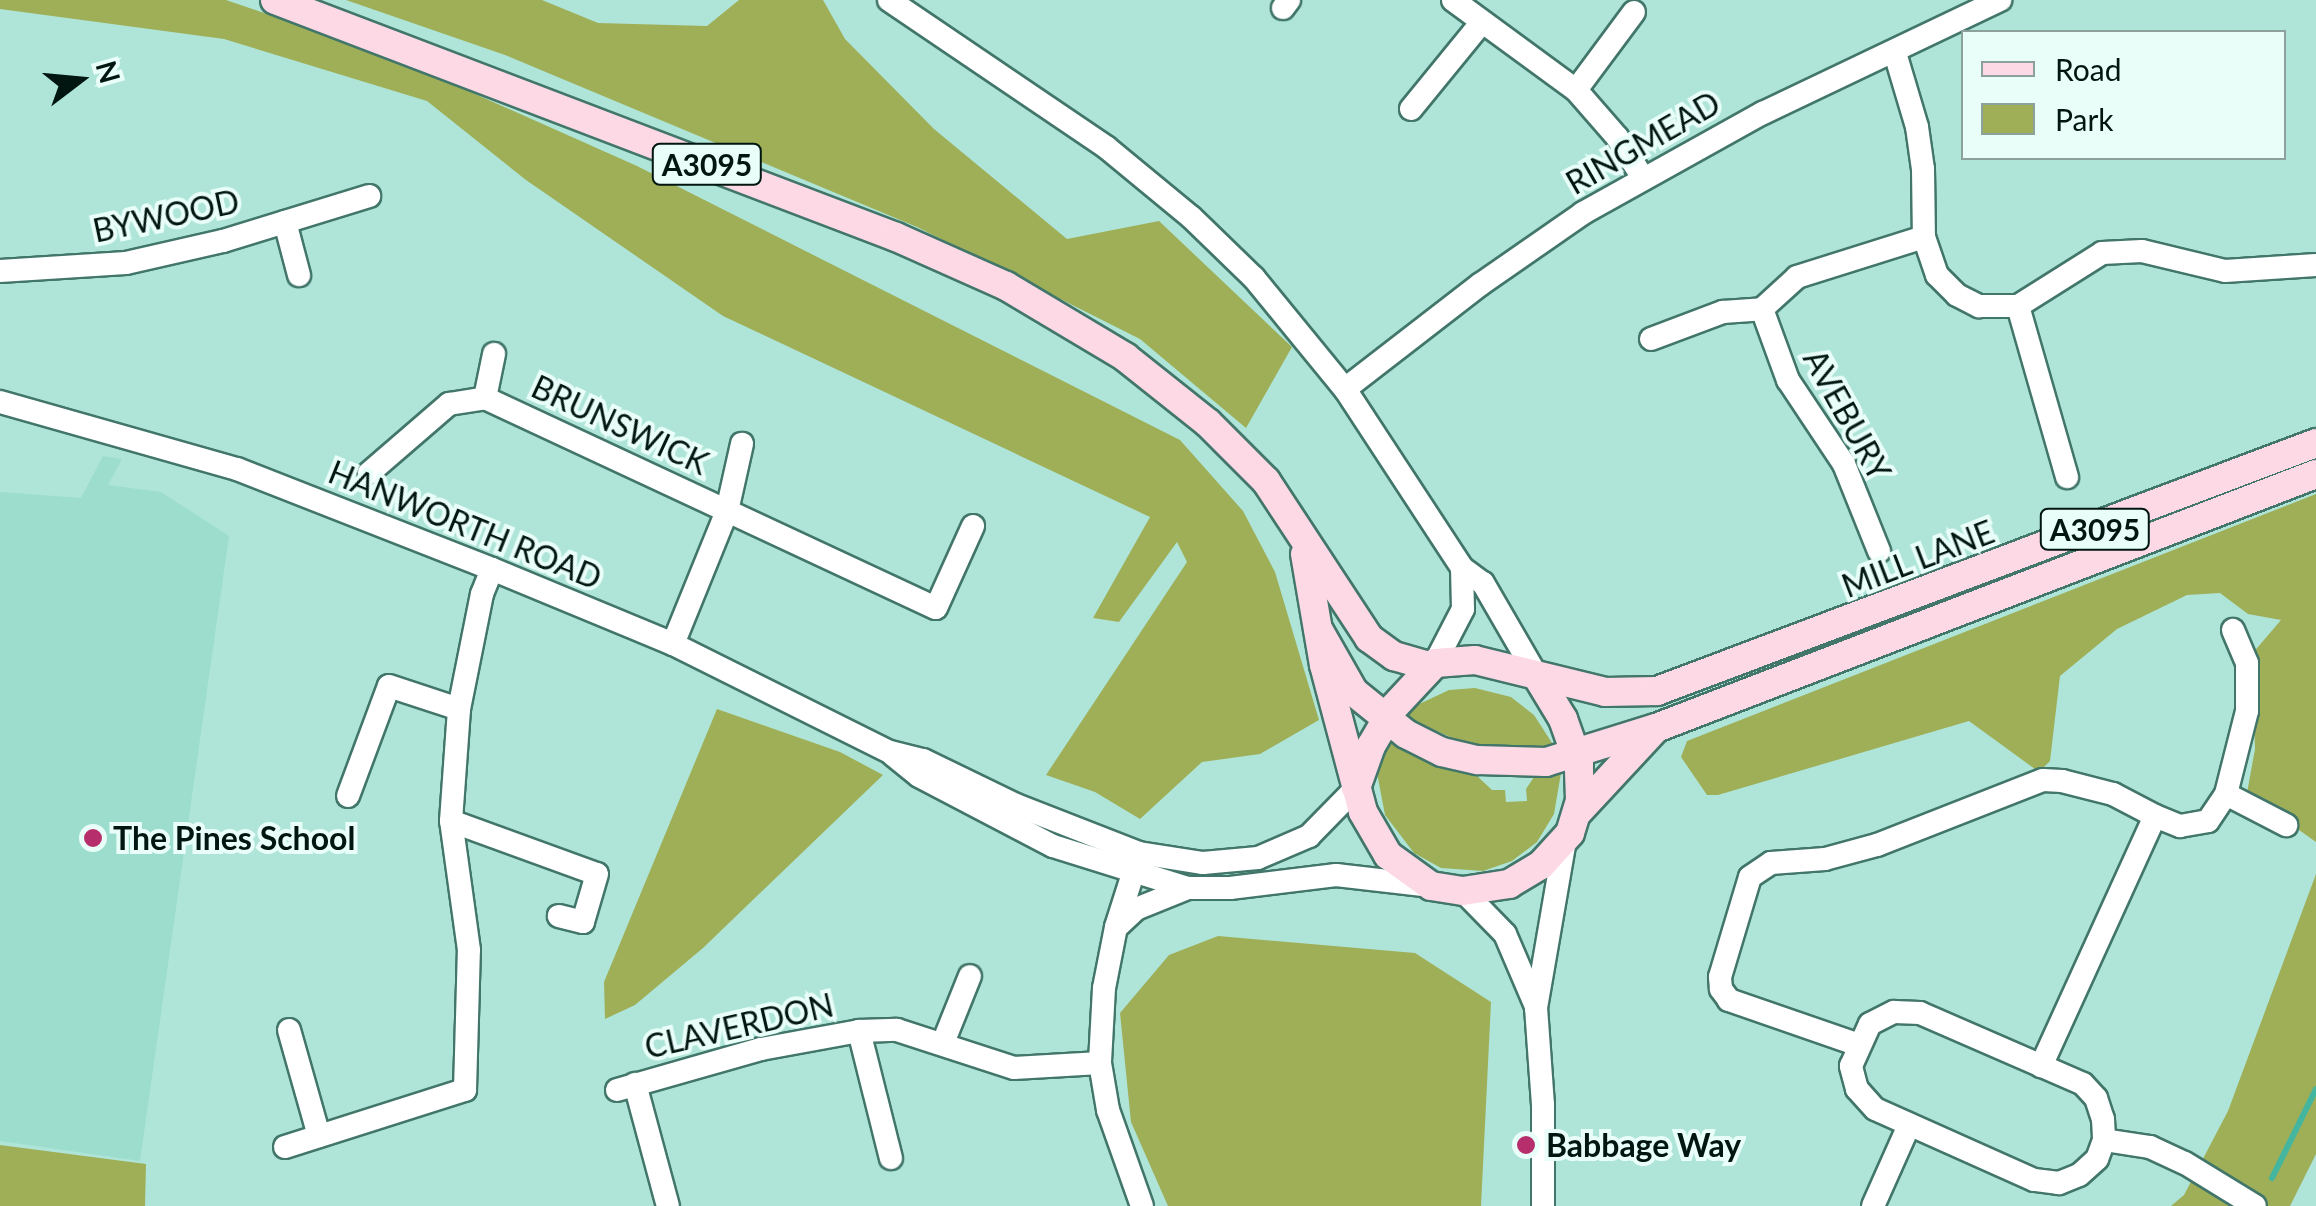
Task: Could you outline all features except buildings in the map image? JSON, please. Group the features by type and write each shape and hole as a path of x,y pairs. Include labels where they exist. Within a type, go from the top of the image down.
{"main road":[{"name":"A3095","path":"274,0 878,230 1006,286 1126,357 1197,414 1266,481 1368,638 1394,656 1433,665"},
{"name":"MILL LANE","path":"1433,665 1475,660 1620,694 1674,687 2316,443"},
{"name":"MILL LANE","path":"1576,753 1656,728 2316,474"},
{"name":"A3095","path":"1302,538 1318,630 1356,788"},
{"name":"A3095","path":"1318,630 1343,678 1385,722 1425,745 1478,760 1529,764 1576,753"},
{"path":"1433,665 1385,722 1370,746 1356,788 1380,846 1410,874 1432,886 1464,892 1521,879 1565,840 1578,812 1582,787 1576,753 1557,706 1537,676"},
{"name":"MILL LANE","path":"1578,812 1656,728"}],"street":[{"path":"888,0 1106,147 1191,217 1254,278 1345,389 1462,568 1483,583 1537,676"},
{"path":"1453,0 1576,90 1617,137 1643,178"},
{"name":"RINGMEAD","path":"1345,389 1536,244 1643,178 1763,114 2000,0"},
{"path":"1576,90 1634,12"},
{"path":"1411,109 1482,22"},
{"path":"1895,53 1919,141 1924,238 1937,275 1957,295 1979,306 2018,306 2102,253 2142,251 2226,271 2316,265"},
{"name":"BYWOOD","path":"0,271 126,263 370,196"},
{"name":"BYWOOD","path":"285,222 300,276"},
{"path":"1651,339 1723,312 1762,309 1797,276 1924,238"},
{"path":"2018,306 2067,477"},
{"name":"AVEBURY","path":"1762,309 1788,380 1844,464 1879,551"},
{"name":"BRUNSWICK","path":"485,398 494,354"},
{"name":"BRUNSWICK","path":"369,472 449,404 485,398 936,608 973,526"},
{"name":"HANWORTH ROAD","path":"0,402 237,469 492,569 673,644 890,752 923,760 1188,888 1230,888 1336,874 1432,886"},
{"name":"BRUNSWICK","path":"673,644 726,511 742,444"},
{"path":"1433,665 1463,609 1462,568"},
{"path":"285,1147 464,1100 469,950 451,822 459,709 482,594 492,569"},
{"path":"1859,1045 1729,1000 1721,989 1750,876 1771,863 1825,860 1876,845 2043,780 2113,794 2180,826 2208,821 2226,794 2247,712 2247,663 2233,630"},
{"path":"348,796 389,686 459,709"},
{"name":"HANWORTH ROAD","path":"1137,863 1236,862 1271,854 1309,836 1356,788"},
{"path":"2226,794 2286,825"},
{"path":"2040,1066 2155,816"},
{"path":"451,822 598,874 583,922 559,916"},
{"path":"1543,1206 1543,1104 1536,1008 1565,840"},
{"path":"1137,863 1116,927 1104,988 1100,1063 1108,1110 1142,1206"},
{"path":"1116,927 1136,908 1188,888"},
{"path":"1464,892 1506,934 1536,1008"},
{"path":"943,1043 970,976"},
{"path":"1894,1012 1920,1012 2082,1084 2096,1098 2104,1140 2097,1159 2080,1175 2059,1183 2034,1180 1875,1109 1857,1089 1852,1066 1859,1045 1870,1024 1894,1012"},
{"path":"289,1030 320,1136"},
{"name":"CLAVERDON","path":"668,1206 626,1087 762,1049 858,1031 897,1030 1014,1068 1100,1063"},
{"name":"CLAVERDON","path":"858,1031 891,1158"},
{"path":"1874,1206 1909,1124"},
{"path":"2104,1140 2150,1147 2255,1206"}],"shaded area":[{"name":"The Pines School","path":"103,456 122,459 108,485 161,492 229,536 140,1161 0,1141 0,492 81,498"}],"green space":[{"path":"0,0 226,0 392,57 637,166 1180,440 1243,511 1275,572 1319,720 1260,754 1202,762 1140,819 1095,792 1046,775 1187,562 1177,542 1119,622 1093,618 1150,517 723,316 526,180 427,101 224,39 0,9"},
{"path":"346,0 542,0 598,23 707,26 739,0 823,0 845,39 934,129 1067,239 1159,221 1292,347 1246,428 1140,339 917,227 505,55"},
{"path":"2316,494 2316,842 2247,793 2255,749 2252,654 2281,620 2248,614 2220,593 2187,595 2117,629 2060,676 2050,761 2039,772 1969,721 1718,795 1707,795 1681,757 1687,741"},
{"path":"1475,688 1511,697 1534,715 1554,746 1532,749 1466,744 1405,717 1415,706 1449,690"},
{"path":"717,709 840,752 883,775 703,948 635,1005 605,1019 604,982"},
{"path":"1388,740 1441,766 1476,775 1492,790 1505,790 1506,802 1527,801 1526,789 1534,777 1561,773 1554,814 1537,842 1512,861 1483,871 1441,868 1414,853 1385,815 1377,773"},
{"path":"2316,874 2316,1154 2290,1206 2171,1206 2184,1195 2228,1111"},
{"path":"1218,936 1415,953 1491,1002 1481,1206 1168,1206 1131,1122 1120,1013 1169,955"},
{"path":"0,1145 146,1164 145,1206 0,1206"}],"waterway":[{"path":"2272,1178 2316,1089"}],"place":[{"name":"The Pines School","path":"93,838"},
{"name":"Babbage Way","path":"1526,1145"}]}
